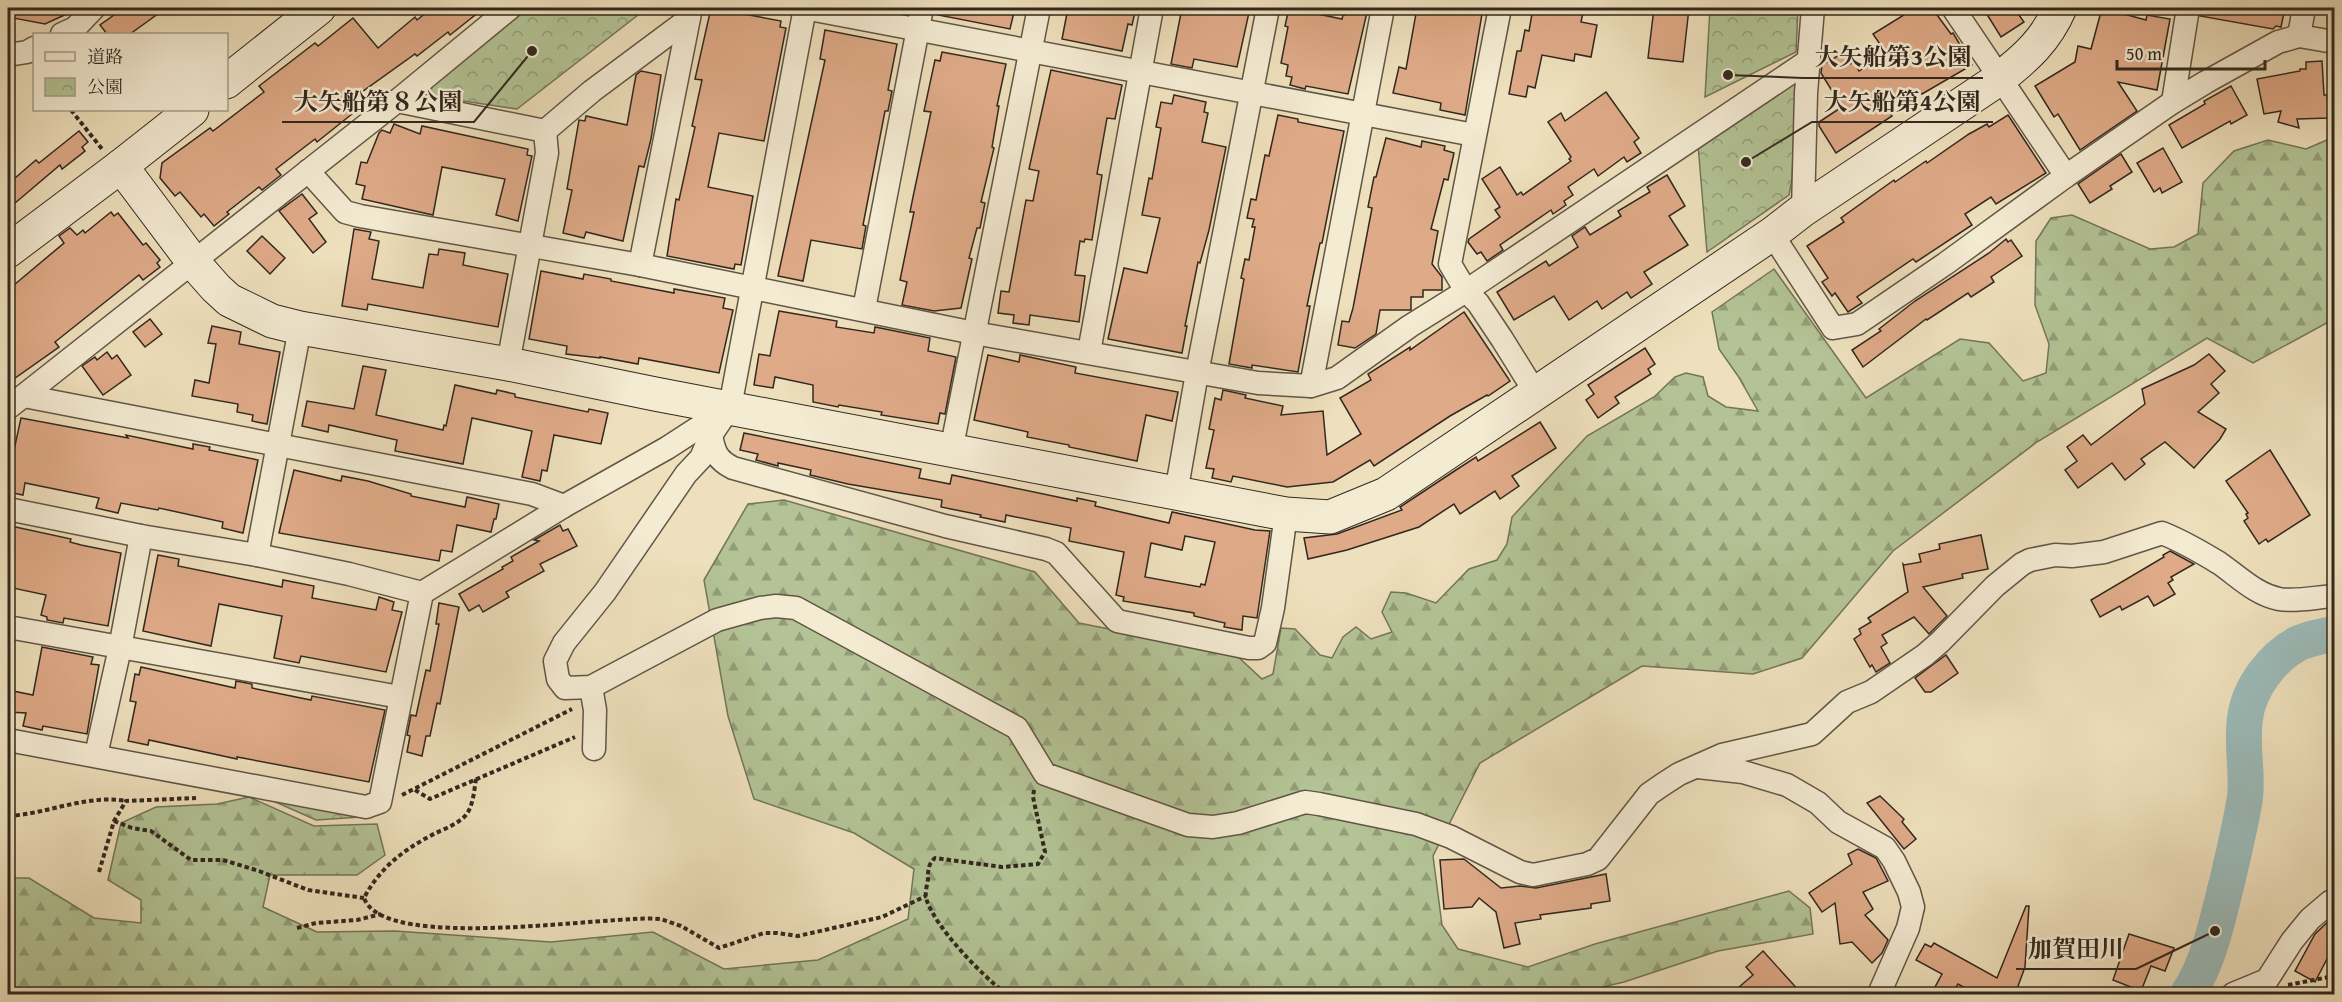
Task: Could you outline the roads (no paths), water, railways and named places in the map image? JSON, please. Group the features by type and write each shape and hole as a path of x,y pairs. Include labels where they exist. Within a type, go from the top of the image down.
{"street":[{"path":"64,33 75,28 94,8"},
{"path":"228,80 319,8"},
{"path":"16,402 397,101 510,8"},
{"path":"1474,135 1031,50 920,18 805,8 730,407 711,435 701,458 686,474 605,592 564,643 555,661 558,679 565,688 591,691 717,620 760,608 776,606 796,608 1017,728 1045,774 1188,825 1213,827 1238,823 1305,802 1416,824 1451,837 1520,872 1533,875 1587,864 1598,859 1649,794 1679,774 1722,755 1812,734 1847,702 1871,692 1925,655 1995,585 2030,560 2055,555 2072,556 2104,552 2162,533 2180,540 2267,595 2280,599 2334,596"},
{"path":"951,451 1039,8"},
{"path":"1089,352 1152,8"},
{"path":"1176,493 1268,8"},
{"path":"1311,386 1383,8"},
{"path":"1500,8 1450,264 1466,291 1484,312 1535,393"},
{"path":"1803,210 1808,61 1813,8"},
{"path":"1953,8 2066,176"},
{"path":"119,168 193,262 229,300 272,321 300,328 508,364 1286,514 1330,517 1386,494 2000,79 2027,57 2049,32 2060,8"},
{"path":"2173,102 2188,8"},
{"path":"2299,36 2304,8"},
{"path":"545,131 689,14"},
{"path":"640,265 689,14"},
{"path":"864,309 920,18"},
{"path":"1772,234 1833,328 1857,324 2173,102 2278,42 2299,36 2334,42"},
{"path":"8,55 27,52 33,49"},
{"path":"308,171 345,212 360,216 640,265 974,333 1197,373 1258,383 1311,386 1337,378 1410,326 1466,291 1808,61"},
{"path":"397,101 545,131"},
{"path":"8,251 191,111"},
{"path":"508,364 547,153 545,131"},
{"path":"257,555 300,328"},
{"path":"16,402 278,444 532,494 564,506"},
{"path":"8,509 141,536 257,555 349,574 422,593 564,506 667,448 730,407"},
{"path":"711,435 715,454 723,463 734,468 934,523 1056,553 1117,621 1249,648 1258,648 1265,643 1273,608 1286,514"},
{"path":"96,755 120,648 141,536"},
{"path":"8,740 366,807 380,802 422,593"},
{"path":"8,627 400,697"},
{"path":"591,691 595,738"},
{"path":"1697,766 1743,772 1786,785 1818,802 1838,822 1885,848 1910,892 1913,907 1908,928 1879,994"},
{"path":"2233,994 2267,980 2292,941 2310,919 2334,901"}],"waterway":[{"path":"2188,994 2196,981 2213,938 2239,827 2246,787 2244,729 2251,696 2271,665 2289,649 2299,643 2334,634"}],"place":[{"name":"大矢船第８公園","path":"532,51"},
{"name":"大矢船第3公園","path":"1728,75"},
{"name":"大矢船第4公園","path":"1746,162"},
{"name":"加賀田川","path":"2215,931"}]}
